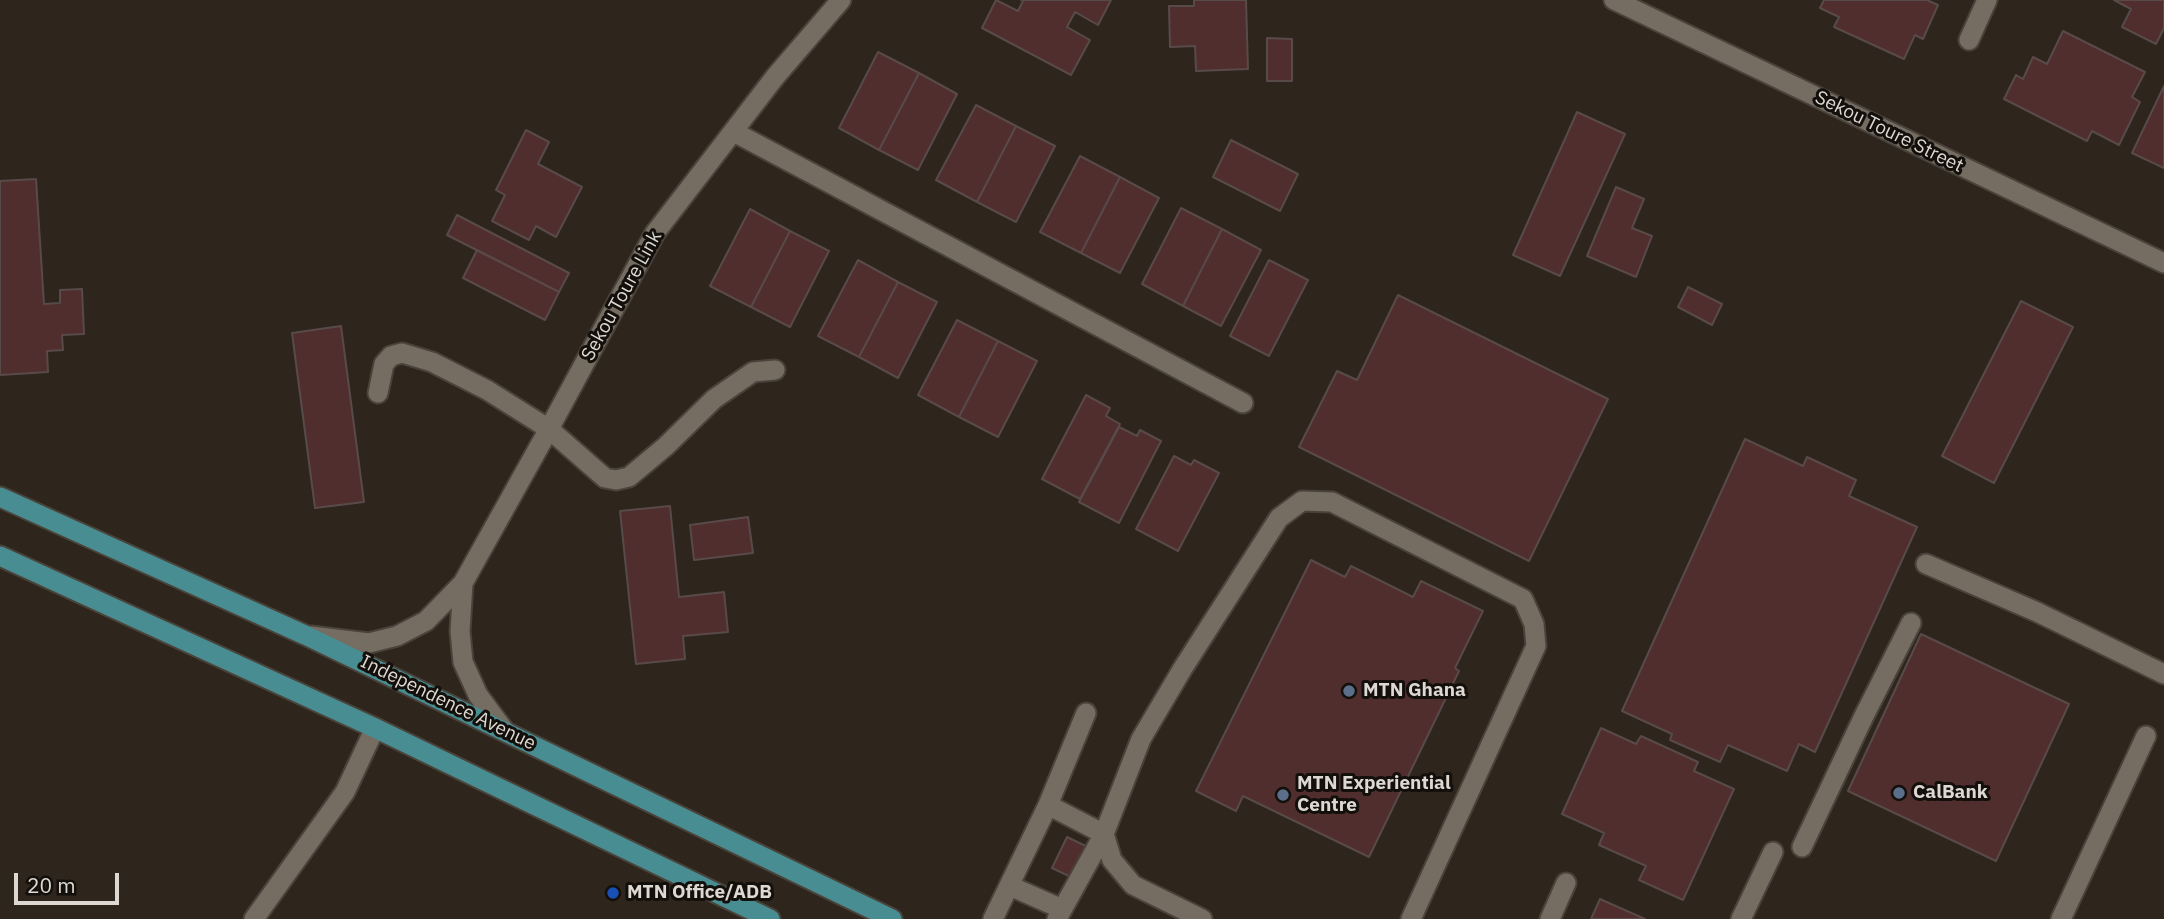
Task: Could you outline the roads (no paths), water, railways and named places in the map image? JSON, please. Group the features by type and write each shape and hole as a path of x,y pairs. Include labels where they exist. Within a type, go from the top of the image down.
{"main road":[{"name":"Independence Avenue","path":"0,497 305,635 891,919"},
{"path":"0,556 375,729 770,919"}],"street":[{"name":"Sekou Toure Link","path":"305,635 369,643 397,636 426,621 463,583 655,233 775,77 841,0"},
{"name":"Sekou Toure Street","path":"1614,0 2164,263"},
{"path":"1969,40 1987,0"},
{"path":"734,132 1243,403"},
{"path":"378,393 384,364 391,356 402,354 432,362 487,390 549,429 605,478 616,480 629,477 666,446 714,399 753,372 775,370"},
{"path":"1010,886 1060,914 1104,834 1141,739 1279,517 1302,501 1332,502 1523,599 1535,624 1536,646 1411,919"},
{"path":"1926,564 2037,612 2164,674"},
{"name":"Sekou Toure Link","path":"463,583 460,631 463,662 478,695 504,730"},
{"path":"1802,848 1911,623"},
{"path":"993,919 1048,805 1086,713"},
{"path":"254,919 345,792 375,729"},
{"path":"2062,919 2146,736"},
{"path":"1048,805 1104,834 1112,860 1133,886 1202,919"},
{"path":"1741,919 1773,852"},
{"path":"1550,919 1566,883"}],"place":[{"name":"MTN Ghana","path":"1349,691"},
{"name":"CalBank","path":"1899,793"},
{"name":"MTN Experiential Centre","path":"1283,795"},
{"name":"MTN Office/ADB","path":"613,893"}]}
